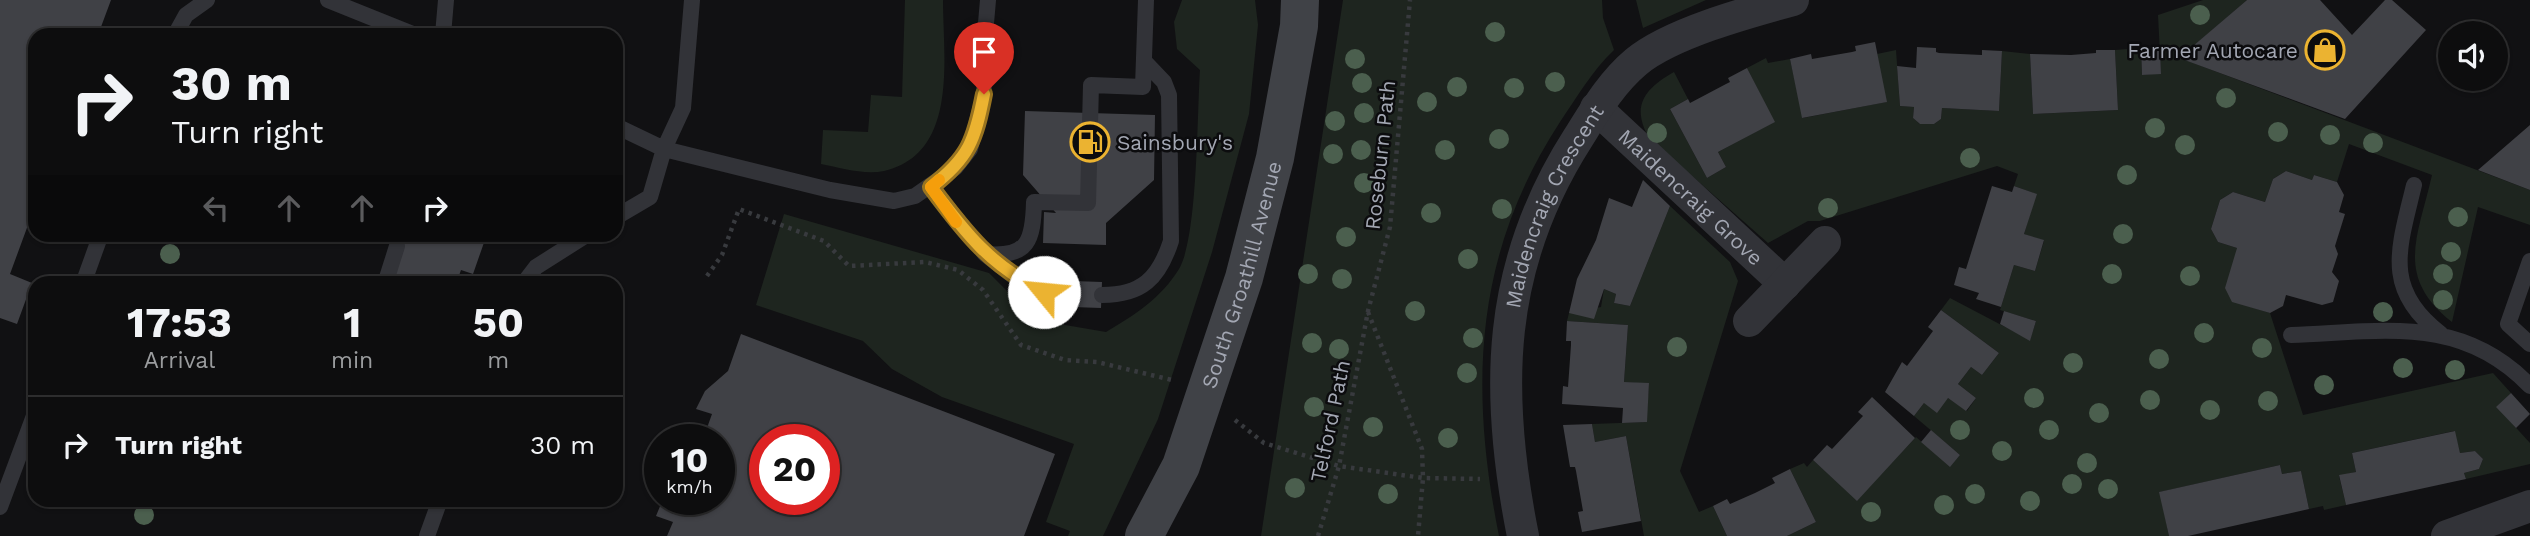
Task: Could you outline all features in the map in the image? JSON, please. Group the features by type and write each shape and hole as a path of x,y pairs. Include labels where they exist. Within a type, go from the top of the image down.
{"street":[{"name":"South Groathill Avenue","path":"1144,536 1181,466 1244,278 1275,158 1299,26 1300,0"},
{"name":"Maidencraig Crescent","path":"1523,536 1512,479 1504,368 1514,296 1546,193 1596,108 1613,84 1637,61 1736,16 1793,0"},
{"name":"Maidencraig Grove","path":"1596,108 1785,284"},
{"path":"1749,321 1825,242"},
{"path":"2447,536 2530,506"}],"lane":[{"path":"179,28 186,15 207,0"},
{"path":"328,0 398,28"},
{"path":"444,28 446,0"},
{"path":"623,214 650,197 664,149 683,108 692,0"},
{"path":"623,129 664,149 830,190 894,201 931,187 955,168 970,149 984,94 988,0"},
{"path":"985,254 1013,254 1029,242 1033,233 1034,202 1088,204 1091,85 1143,87 1146,0"},
{"path":"1102,295 1135,290 1149,282 1164,264 1171,241 1169,95 1155,70 1144,61"},
{"path":"2414,185 2398,252 2399,273 2404,293 2420,317 2443,335"},
{"path":"931,187 985,254 1017,279 1044,292"},
{"path":"86,276 98,242"},
{"path":"529,276 536,267 575,242"},
{"path":"388,276 397,246"},
{"path":"2530,261 2508,324 2530,344"},
{"path":"2291,335 2419,331 2443,335 2465,341 2508,363 2530,386"},
{"path":"0,507 28,432"},
{"path":"426,536 437,507"}],"path":[{"name":"Roseburn Path","path":"1368,311 1390,227 1410,0"},
{"path":"707,276 722,255 739,209 824,241 849,266 925,262 958,270 983,290 1021,345 1065,360 1097,362 1166,377 1206,396 1264,443 1339,466 1423,478 1512,479"},
{"path":"1368,311 1422,449 1423,478 1418,536"},
{"name":"Telford Path","path":"1318,536 1339,466 1368,311"}],"shaded area":[{"path":"905,0 943,0 944,75 942,101 936,125 925,145 908,161 884,171 861,172 821,164 823,130 868,132 871,95 902,97"},
{"path":"1182,0 1255,0 1258,25 1249,114 1212,252 1158,419 1103,536 1068,536 1070,531 1046,522 1074,444 942,397 892,369 863,341 756,305 784,214 989,273 1036,320 1106,332 1137,312 1164,289 1179,269 1190,230 1196,174 1200,70 1177,49 1174,22"},
{"path":"1343,0 1602,0 1603,18 1614,50 1579,94 1531,172 1510,221 1495,271 1486,322 1482,374 1489,481 1499,536 1261,536"},
{"path":"1636,0 1706,0 1643,28"},
{"path":"2203,0 2247,0 2180,58 2530,190 2530,225 2478,207 2452,322 2434,305 2422,288 2416,272 2417,237 2432,175 2349,144 2337,182 2314,175 2312,180 2286,171 2273,179 2265,202 2233,192 2220,200 2211,229 2218,242 2237,248 2232,301 2270,313 2303,415 2493,373 2511,393 2497,407 2530,443 2530,464 2466,479 2464,473 2479,469 2483,459 2475,451 2460,453 2454,431 2352,453 2356,472 2339,476 2346,505 2324,510 2323,506 2309,509 2301,471 2282,474 2280,465 2160,492 2169,536 1787,536 1816,522 1790,469 1804,463 1807,467 1813,460 1857,500 1916,437 1950,466 1960,455 1914,416 1924,403 1948,398 1967,411 1976,398 1958,384 1971,367 1982,375 1999,353 1941,310 1950,298 2030,340 2036,321 2000,310 2014,265 2035,271 2044,241 2024,234 2036,194 2014,186 2018,174 1997,166 1820,221 1808,221 1768,243 1649,138 1643,126 1641,107 1649,91 1674,72 1688,99 1670,109 1707,178 1726,167 1718,152 1774,122 1747,68 1766,58 1768,63 1790,59 1803,118 1886,102 1877,54 1896,50 1900,106 1914,107 1913,118 1920,124 1934,124 1941,119 1942,108 1999,111 2002,51 2030,54 2033,114 2118,110 2115,50 2141,48 2142,75 2161,73 2158,15"},
{"path":"1670,206 1730,262 1738,281 1680,471 1699,512 1713,506 1727,536 1644,536 1626,436 1595,442 1592,424 1646,422 1649,384 1624,382 1628,325 1567,321 1569,313 1601,307 1604,289 1616,294 1614,303 1630,306"}],"building":[{"path":"0,0 111,0 101,28 28,28 28,225 10,274 28,281 28,294 17,324 0,318"},
{"path":"2247,0 2320,0 2352,35 2385,0 2392,0 2426,30 2345,119 2179,58"},
{"path":"1875,42 1887,102 1802,118 1790,59 1811,54 1812,59 1852,52 1856,51 1855,46"},
{"path":"1917,47 1936,48 1939,53 1982,55 1982,50 2002,51 1999,111 1942,108 1941,119 1934,124 1920,124 1913,118 1914,107 1900,106 1897,66 1916,68"},
{"path":"2160,47 2161,74 2142,75 2141,48"},
{"path":"2096,50 2115,50 2118,110 2033,114 2030,54 2071,55 2096,53"},
{"path":"1747,68 1775,122 1718,152 1726,167 1707,178 1670,109 1688,99 1690,103 1730,82 1728,78"},
{"path":"1025,111 1155,115 1154,180 1106,223 1106,245 1043,243 1044,212 1056,213 1023,175"},
{"path":"2530,125 2530,190 2478,170"},
{"path":"2286,171 2312,180 2314,175 2337,182 2344,195 2339,212 2345,214 2335,246 2338,254 2332,272 2339,281 2333,302 2322,305 2286,295 2283,306 2270,313 2232,302 2225,288 2237,248 2218,242 2211,229 2220,200 2233,192 2265,202 2273,179"},
{"path":"1643,180 1670,206 1630,306 1614,303 1616,294 1604,289 1594,319 1569,313 1577,279 1596,240 1609,198 1632,207"},
{"path":"1992,186 2012,192 2014,186 2037,194 2024,234 2044,240 2035,271 2014,265 2001,307 1976,299 1979,293 1954,285 1959,267 1966,269"},
{"path":"386,242 484,242 473,274 461,270 459,276 394,276 404,249"},
{"path":"1044,280 1102,282 1101,308 1044,306"},
{"path":"1941,310 1999,353 1982,375 1971,367 1958,384 1976,398 1966,411 1948,398 1937,413 1924,403 1914,416 1885,392 1902,362 1907,366 1933,331 1928,327"},
{"path":"2004,311 2036,321 2030,341 2000,324"},
{"path":"1567,321 1628,325 1624,382 1649,383 1647,422 1622,423 1623,408 1562,404 1563,386 1568,387 1571,345 1571,341 1566,341"},
{"path":"741,334 1055,454 1024,536 667,536 673,522 656,515 735,515 735,424 708,424 712,414 696,409 705,391 728,371"},
{"path":"2511,393 2530,414 2516,428 2496,407"},
{"path":"1872,397 1915,438 1857,501 1813,460 1827,445 1832,449 1863,416 1858,412"},
{"path":"1592,424 1595,442 1626,436 1641,521 1582,532 1578,512 1583,511 1576,471 1575,467 1570,467 1563,425"},
{"path":"1931,430 1960,455 1950,467 1921,442"},
{"path":"2455,431 2460,453 2475,451 2483,459 2479,469 2464,473 2466,479 2346,505 2339,475 2356,472 2352,453"},
{"path":"2280,465 2282,474 2301,471 2309,509 2188,536 2169,536 2159,492"},
{"path":"1790,469 1816,522 1787,536 1727,536 1713,506 1727,499 1730,504 1755,493 1775,483 1772,478"}],"slow traffic":[{"path":"939,180 931,187 956,222"}],"place":[{"name":"Farmer Autocare","path":"2325,50"},
{"name":"Sainsbury's","path":"1090,142"}],"route":[{"path":"984,94 970,149 955,168 931,187 967,236 985,254 1017,279 1044,292"}]}
